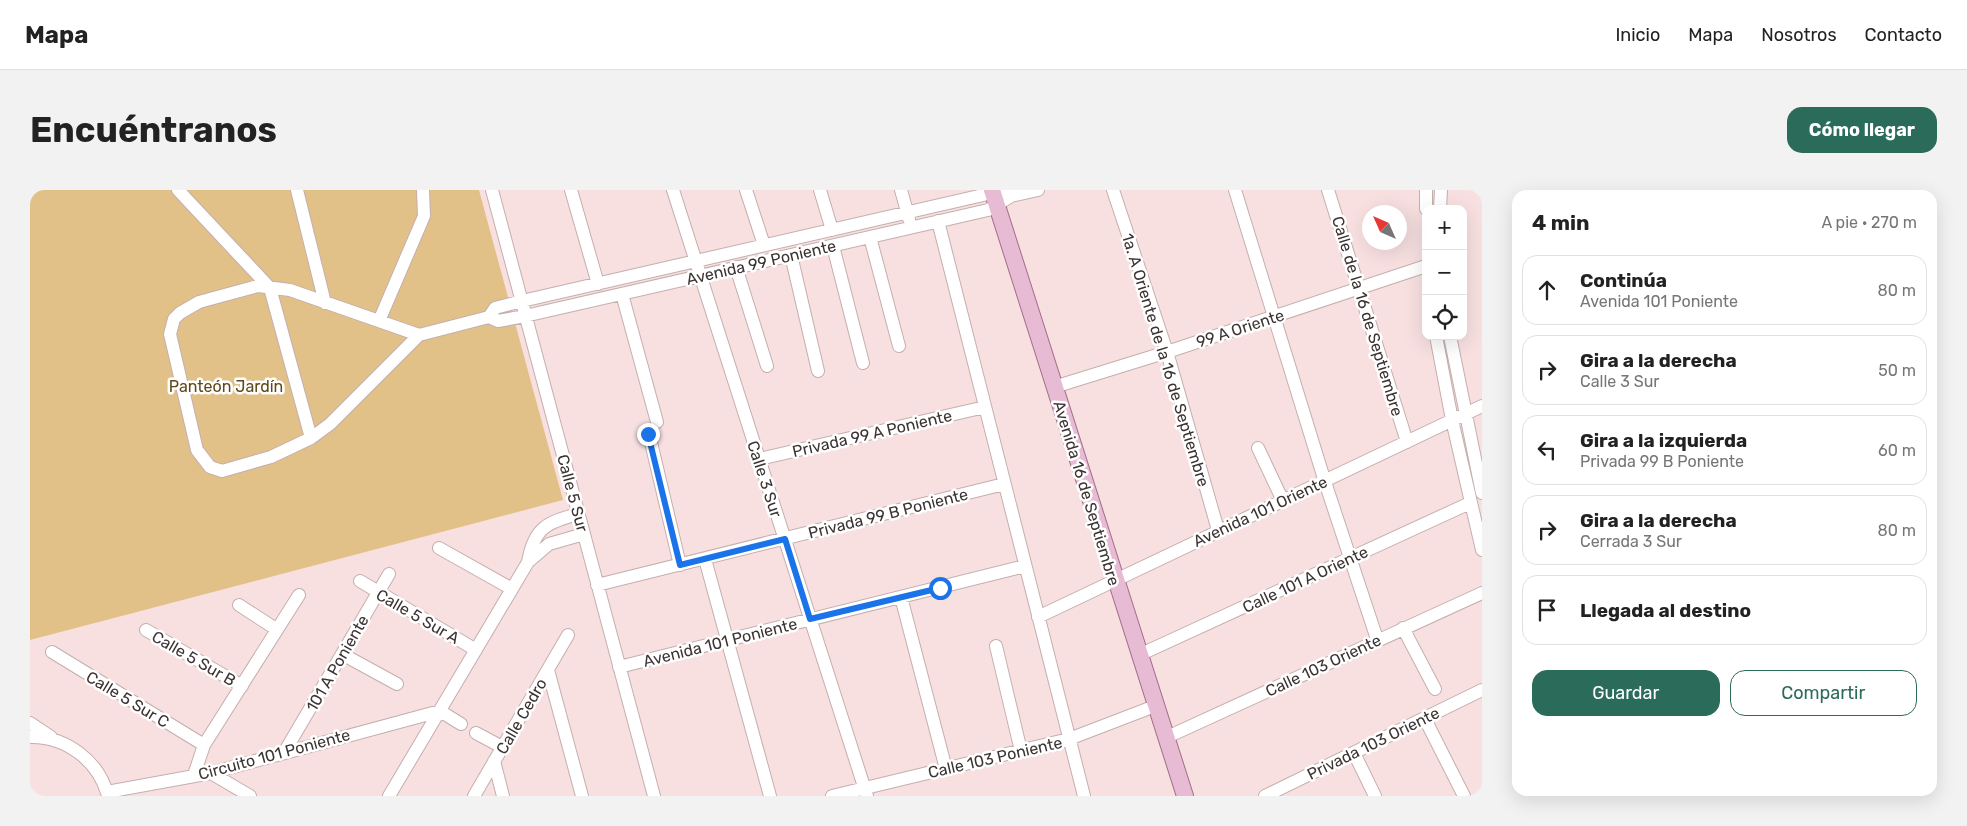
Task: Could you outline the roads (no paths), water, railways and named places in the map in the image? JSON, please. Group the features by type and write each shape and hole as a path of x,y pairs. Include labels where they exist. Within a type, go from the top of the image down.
{"main road":[{"name":"Avenida 16 de Septiembre","path":"994,196 1114,580 1185,796"}],"street":[{"path":"178,190 270,288 311,438"},
{"path":"297,190 325,302"},
{"path":"378,321 424,216 423,190"},
{"name":"Calle 5 Sur","path":"492,190 654,796"},
{"path":"571,190 598,284"},
{"name":"Calle 3 Sur","path":"673,190 866,792"},
{"path":"746,190 764,246"},
{"path":"820,190 832,230"},
{"path":"901,190 912,227"},
{"path":"994,196 1010,196 1038,190"},
{"name":"1a. A Oriente de la 16 de Septiembre","path":"1113,190 1167,352 1218,530"},
{"path":"1235,190 1325,482 1377,639"},
{"name":"Calle de la 16 de Septiembre","path":"1328,190 1407,442"},
{"path":"1426,190 1426,205"},
{"path":"1440,205 1441,190"},
{"name":"Avenida 99 Poniente","path":"994,196 988,210 525,316 498,321 489,317 495,308 522,301 908,212 994,196"},
{"path":"938,221 1084,796"},
{"path":"870,237 899,346"},
{"path":"833,246 863,363"},
{"path":"791,255 818,371"},
{"name":"99 A Oriente","path":"1054,387 1167,352 1422,267"},
{"path":"736,268 767,366"},
{"path":"419,335 290,290 258,286 199,302 180,313 174,319 170,334 192,432 202,458 210,467 222,471 271,457 311,438 330,424 419,335 489,317"},
{"path":"622,294 657,422"},
{"path":"1437,340 1452,420 1482,550"},
{"path":"1451,340 1482,493"},
{"name":"Avenida 101 Oriente","path":"1038,616 1218,530 1325,482 1482,406"},
{"name":"Privada 99 A Poniente","path":"759,459 985,407"},
{"path":"648,434 680,565"},
{"path":"1258,448 1283,501"},
{"name":"Privada 99 B Poniente","path":"598,585 1004,484"},
{"name":"Calle 101 A Oriente","path":"1139,655 1470,503"},
{"path":"528,562 530,549 543,527 550,521 578,514"},
{"path":"389,796 528,562 549,544 584,534"},
{"path":"439,548 512,589"},
{"path":"705,559 770,796"},
{"name":"Avenida 101 Poniente","path":"619,666 1025,566"},
{"name":"101 A Poniente","path":"285,751 389,574"},
{"name":"Calle 5 Sur A","path":"360,581 377,593 476,650"},
{"name":"Calle 103 Oriente","path":"1165,738 1377,639 1482,593"},
{"path":"194,775 204,746 299,595"},
{"path":"901,597 946,769"},
{"path":"239,605 276,629"},
{"path":"1403,628 1435,689"},
{"name":"Calle 5 Sur B","path":"146,630 242,686"},
{"name":"Calle Cedro","path":"474,796 568,635"},
{"path":"996,646 1021,751"},
{"name":"Calle 5 Sur C","path":"52,652 204,746"},
{"path":"342,654 397,684"},
{"path":"548,670 582,796"},
{"name":"Privada 103 Oriente","path":"1264,796 1285,791 1354,753 1482,690"},
{"name":"Calle 103 Poniente","path":"832,796 866,792 946,769 1070,739 1155,706"},
{"path":"440,711 461,724"},
{"name":"Circuito 101 Poniente","path":"108,794 211,773 285,751 440,711"},
{"path":"1425,719 1464,796"},
{"path":"30,723 74,749 89,761 100,776 108,794"},
{"path":"476,733 502,747"},
{"path":"30,738 58,741"},
{"path":"1354,753 1375,796"},
{"path":"494,761 503,796"},
{"path":"211,773 250,796"}],"park label":[{"name":"Panteón Jardín","path":"226,386"}]}
